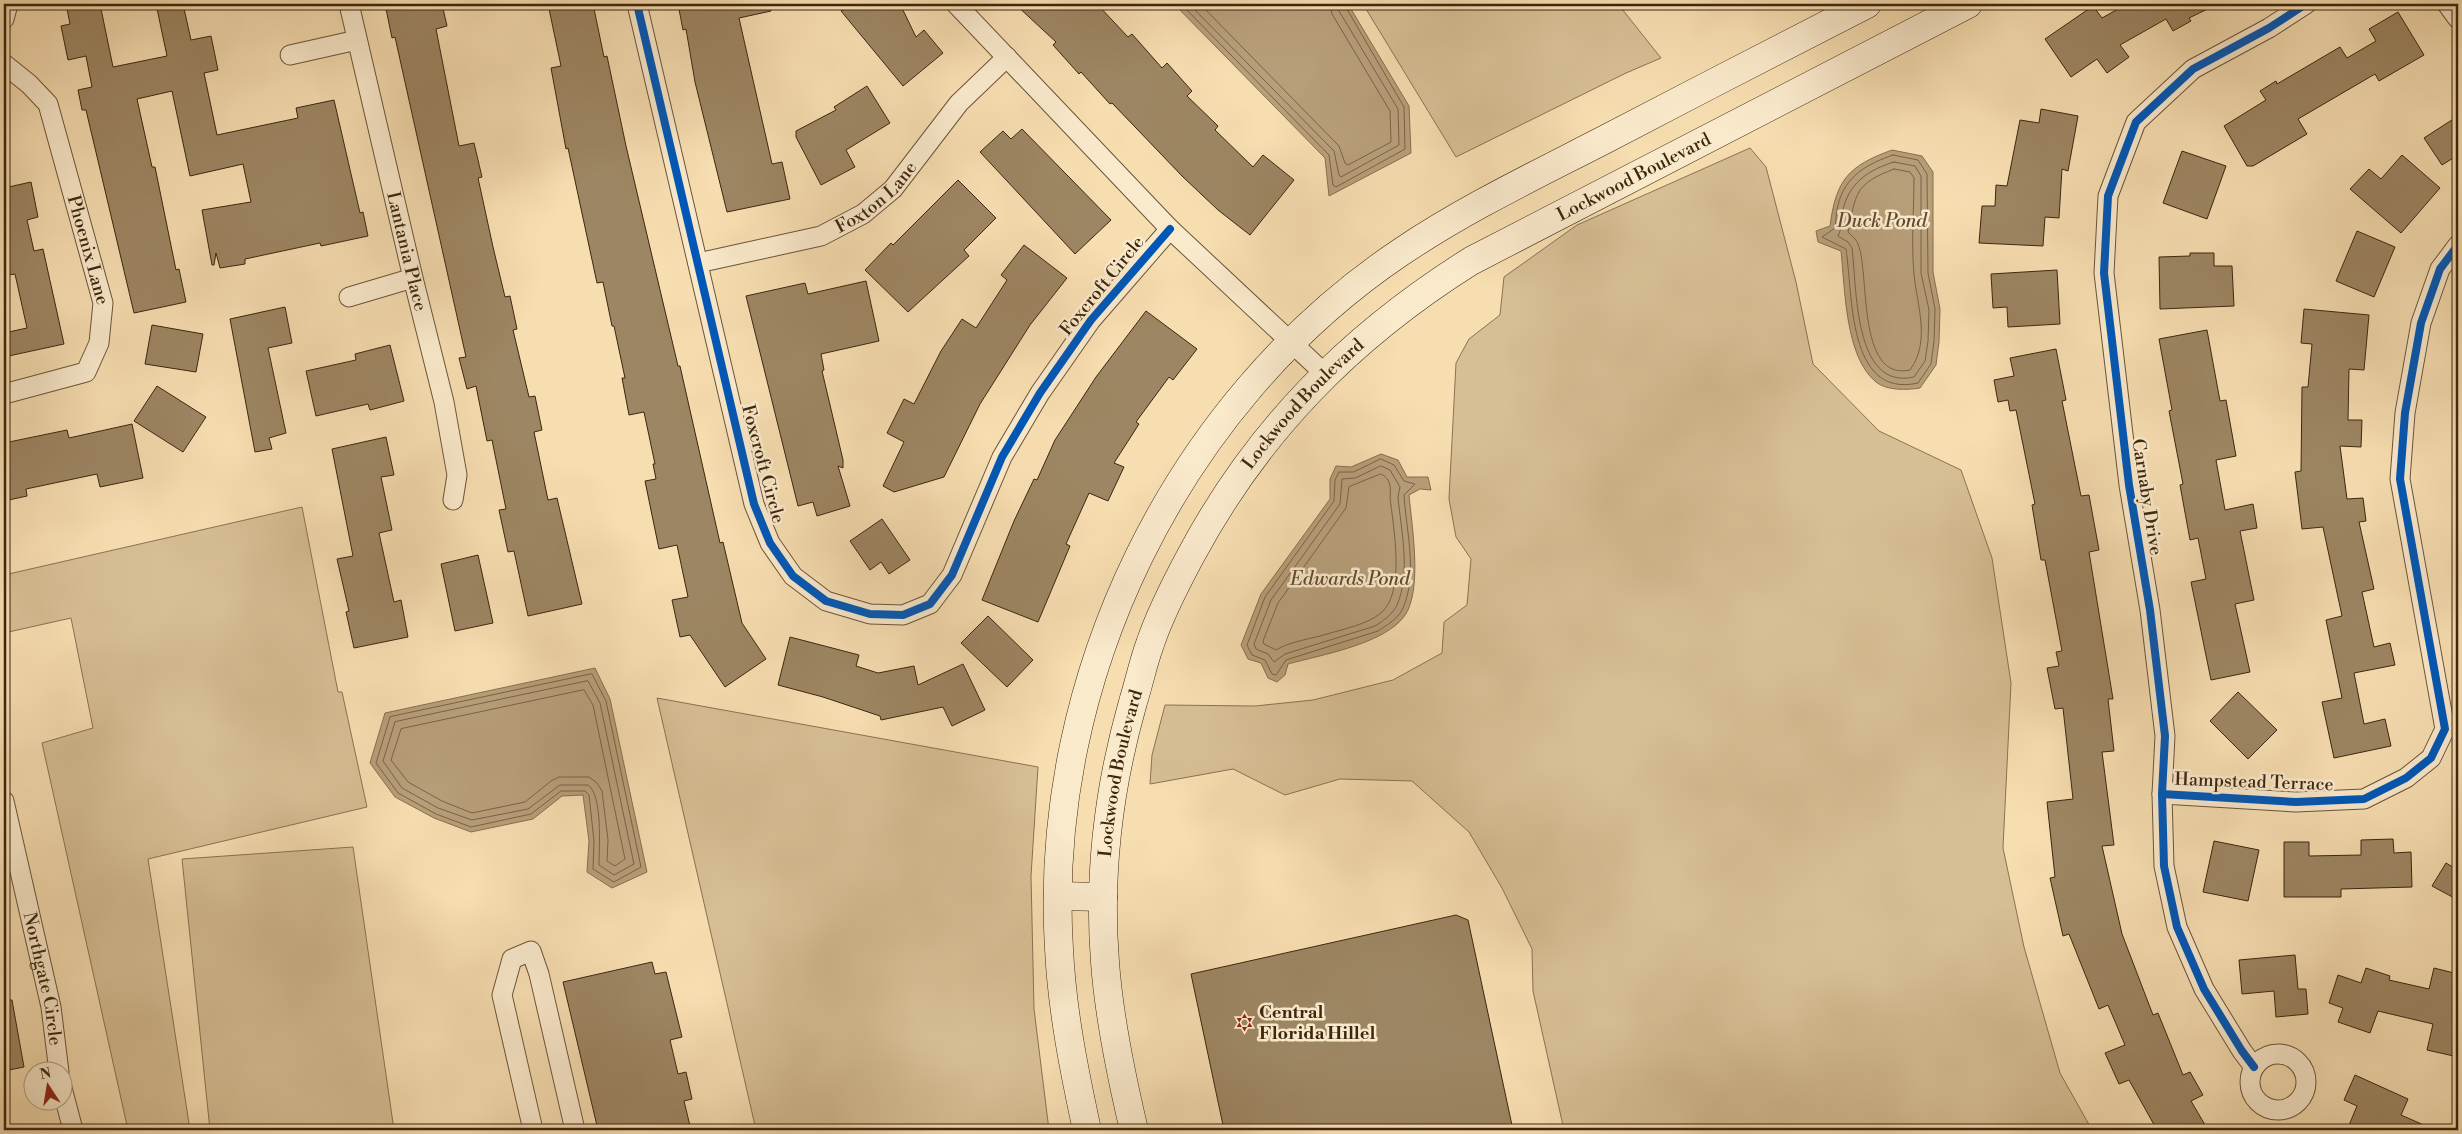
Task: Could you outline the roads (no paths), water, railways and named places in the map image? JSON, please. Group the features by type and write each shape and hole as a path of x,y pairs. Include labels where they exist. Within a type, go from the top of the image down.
{"main road":[{"path":"1087,1130 1065,1011 1059,947 1058,896 1062,827 1077,729 1105,634 1143,548 1176,490 1218,427 1253,383 1290,344 1342,297 1399,253 1520,183 1867,4"},
{"name":"Lockwood Boulevard","path":"1134,1130 1109,1002 1104,960 1103,897 1105,850 1113,785 1120,748 1150,644 1174,588 1230,488 1261,444 1325,374 1373,330 1422,292 1471,261 1968,4"},
{"path":"1058,896 1103,897"}],"street":[{"path":"4,19 8,4"},
{"name":"Lantania Place","path":"349,4 444,402 457,475 453,500"},
{"name":"Foxcroft Circle","path":"637,4 754,504 770,543 793,576 826,601 870,614 903,615 930,604 952,575 1002,457 1040,393 1090,320 1170,229"},
{"path":"956,4 1170,229 1290,344 1325,374"},
{"name":"Carnaby Drive","path":"2254,1067 2242,1052 2204,989 2177,927 2164,866 2162,794 2165,736 2150,610 2125,456 2104,273 2108,196 2136,122 2192,70 2269,28 2306,4"},
{"path":"2447,4 2458,19"},
{"path":"290,55 357,40"},
{"name":"Foxton Lane","path":"698,263 821,236 863,214 893,189 959,104 1007,57"},
{"name":"Phoenix Lane","path":"4,64 30,84 48,104 103,303 99,343 86,372 4,394"},
{"name":"Hampstead Terrace","path":"2162,794 2296,802 2364,799 2406,778 2431,758 2446,729 2400,479 2405,413 2422,323 2440,269 2458,245"},
{"path":"349,297 413,278"},
{"name":"Northgate Circle","path":"4,801 51,1007 58,1062"},
{"path":"533,1130 502,995 512,960 531,951 539,974 575,1130"},
{"path":"69,1112 74,1130"}],"water":[{"path":"1174,4 1348,4 1409,106 1411,153 1329,196 1325,158"},
{"name":"Duck Pond","path":"1892,150 1922,156 1933,172 1933,272 1940,309 1939,342 1936,365 1920,388 1897,389 1886,387 1876,382 1866,371 1858,356 1848,321 1841,251 1818,242 1816,231 1830,226 1836,197 1847,177 1865,162"},
{"name":"Edwards Pond","path":"1381,454 1398,460 1407,477 1428,477 1431,490 1420,489 1409,495 1415,569 1412,598 1408,610 1400,621 1372,639 1336,652 1288,664 1285,675 1277,682 1268,678 1261,663 1248,659 1241,645 1261,594 1330,499 1330,479 1336,466 1351,467"},
{"path":"595,668 610,699 647,872 612,888 587,872 589,841 583,795 562,796 533,819 471,832 434,818 395,797 370,763 385,713"}],"place":[{"name":"Central Florida Hillel","path":"1245,1022"}]}
